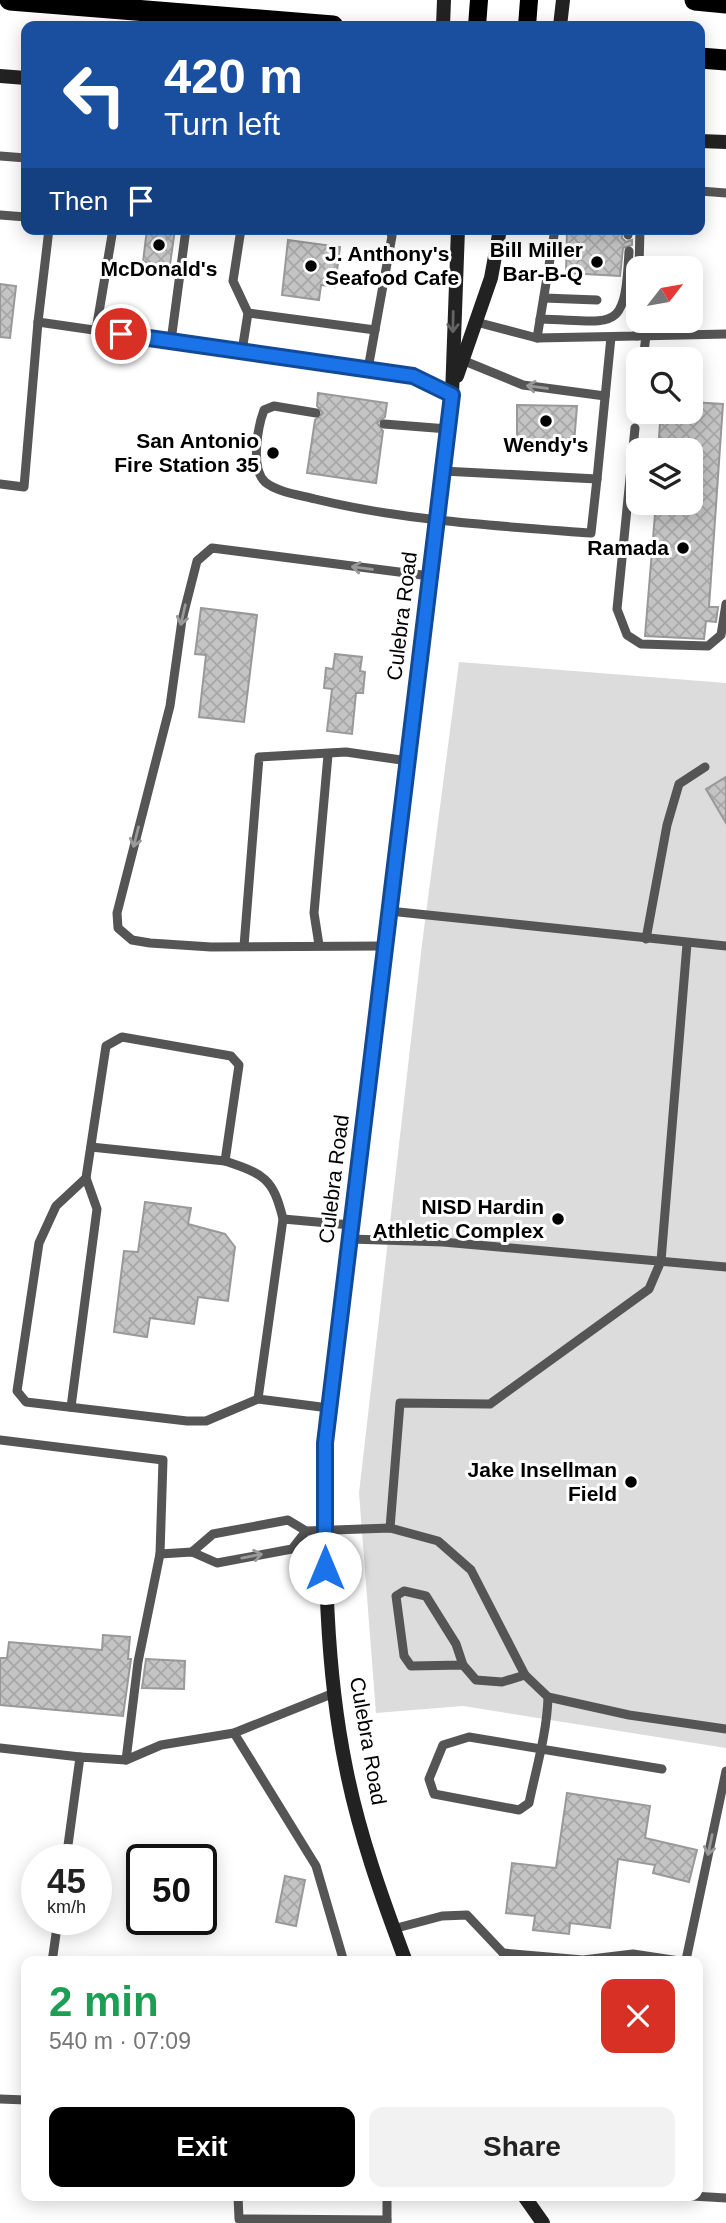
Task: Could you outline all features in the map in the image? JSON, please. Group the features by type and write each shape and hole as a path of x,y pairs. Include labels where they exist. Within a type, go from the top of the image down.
{"highway":[{"path":"10,0 271,21"},
{"path":"695,0 726,3"},
{"path":"705,58 726,60"}],"main road":[{"path":"443,21 444,0"},
{"path":"477,21 479,0"},
{"path":"527,21 529,0"},
{"path":"561,21 563,0"},
{"path":"0,76 21,78"},
{"path":"705,141 726,142"},
{"name":"Culebra Road","path":"404,1956 363,1840 346,1767 334,1693 325,1587 325,1443 452,395 458,235"},
{"name":"Culebra Road","path":"452,395 491,278 499,235"},
{"path":"528,2201 543,2223"}],"lane":[{"path":"0,156 21,158"},
{"path":"705,191 726,193"},
{"path":"0,215 21,217"},
{"path":"0,484 24,487 48,235"},
{"path":"96,330 112,235"},
{"path":"171,341 185,235"},
{"path":"241,235 233,281 248,313 242,351"},
{"path":"368,369 392,235"},
{"path":"537,338 554,235"},
{"path":"639,256 640,235"},
{"path":"540,319 602,321 616,317 623,309 627,289 628,251"},
{"path":"544,298 597,300"},
{"path":"248,313 375,330"},
{"path":"38,322 413,376 452,395"},
{"path":"475,322 537,338 726,334"},
{"path":"641,333 642,347"},
{"path":"316,413 274,405 264,410 260,421 257,467 264,482 285,491 365,511 437,521 591,533 611,337"},
{"path":"462,360 523,386 605,396"},
{"path":"384,424 448,429"},
{"path":"635,428 617,609 627,635 641,644 708,646 721,635 726,604"},
{"path":"443,471 597,480"},
{"path":"385,947 150,943 132,940 118,928 117,913 170,706 182,620 197,561 212,548 430,576"},
{"path":"244,946 259,757 346,752 408,761"},
{"path":"319,945 314,913 328,755"},
{"path":"646,939 667,825 679,784 705,767"},
{"path":"389,911 726,946"},
{"path":"390,1528 400,1403 490,1404 649,1289 661,1261 687,944"},
{"path":"71,1407 97,1209 86,1178 106,1046 122,1037 230,1056 239,1065 225,1161"},
{"path":"91,1147 225,1161 256,1171 276,1190 283,1219 258,1399"},
{"path":"86,1178 56,1206 38,1243 17,1391 26,1402 206,1421 258,1399 329,1408"},
{"path":"283,1219 350,1232 443,1242 726,1266"},
{"path":"0,1440 163,1460 160,1554 138,1662 127,1760"},
{"path":"192,1552 213,1534 288,1520 306,1531 390,1528 438,1541 471,1570 525,1675 548,1697 629,1715 726,1729"},
{"path":"160,1554 192,1552 217,1563 292,1549 306,1531"},
{"path":"463,1665 411,1666 404,1656 396,1596 404,1591 426,1596 456,1644 463,1665 477,1680 502,1682 525,1675"},
{"path":"0,1748 127,1760 161,1745 234,1733 334,1693"},
{"path":"548,1697 540,1749 529,1803 519,1810 434,1794 429,1779 443,1745 469,1737 540,1749 662,1769"},
{"path":"234,1733 316,1866 342,1956"},
{"path":"68,1844 80,1757"},
{"path":"687,1956 725,1775"},
{"path":"393,1929 442,1916 467,1915 503,1956"},
{"path":"53,1956 56,1935"},
{"path":"619,1956 648,1956"},
{"path":"0,2099 21,2100"},
{"path":"703,2197 726,2198"},
{"path":"238,2201 239,2219 387,2222 387,2201"}],"shaded area":[{"name":"NISD Hardin Athletic Complex","path":"459,662 726,683 726,1748 463,1706 376,1713 359,1493 422,944"}],"building":[{"name":"McDonald's","path":"146,235 174,235 170,265 143,262"},
{"name":"Bill Miller Bar-B-Q","path":"567,235 622,235 626,242 632,240 632,245 623,248 620,276 566,273"},
{"name":"J. Anthony's Seafood Cafe","path":"288,240 340,247 335,287 321,285 319,300 282,295"},
{"path":"0,284 16,286 10,338 0,337"},
{"path":"318,393 387,403 385,417 377,423 383,431 376,483 307,473 315,420 323,413 317,406"},
{"name":"Ramada","path":"703,403 723,404 709,607 718,607 716,622 706,621 704,639 645,636 655,515 703,515 703,438 659,438 660,424 703,424"},
{"name":"Wendy's","path":"517,405 577,406 574,443 559,442 559,447 525,445 525,437 517,436"},
{"path":"201,608 257,615 244,722 199,717 206,655 195,654"},
{"path":"335,654 362,657 360,671 365,672 363,693 356,693 352,734 327,731 332,689 324,688 326,668 333,669"},
{"path":"726,777 726,823 706,789"},
{"path":"145,1202 191,1208 188,1224 225,1234 235,1247 228,1301 198,1297 194,1324 150,1318 147,1337 114,1332 124,1251 138,1252"},
{"path":"103,1635 130,1637 128,1659 131,1659 123,1716 0,1705 0,1658 7,1658 9,1642 102,1650"},
{"path":"146,1659 185,1661 184,1689 142,1688"},
{"path":"567,1793 650,1806 645,1838 697,1850 689,1882 653,1873 655,1865 618,1859 610,1928 570,1923 569,1934 533,1930 535,1916 506,1913 512,1863 556,1868"},
{"path":"285,1876 305,1880 296,1926 276,1922"}],"place":[{"name":"McDonald's","path":"159,245"},
{"name":"Bill Miller Bar-B-Q","path":"597,262"},
{"name":"J. Anthony's Seafood Cafe","path":"311,266"},
{"name":"Wendy's","path":"546,421"},
{"name":"San Antonio Fire Station 35","path":"273,453"},
{"name":"Ramada","path":"683,548"},
{"name":"NISD Hardin Athletic Complex","path":"558,1219"},
{"name":"Jake Insellman Field","path":"631,1482"}],"route":[{"path":"121,334 413,376 452,395 325,1443 325,1568"}]}
